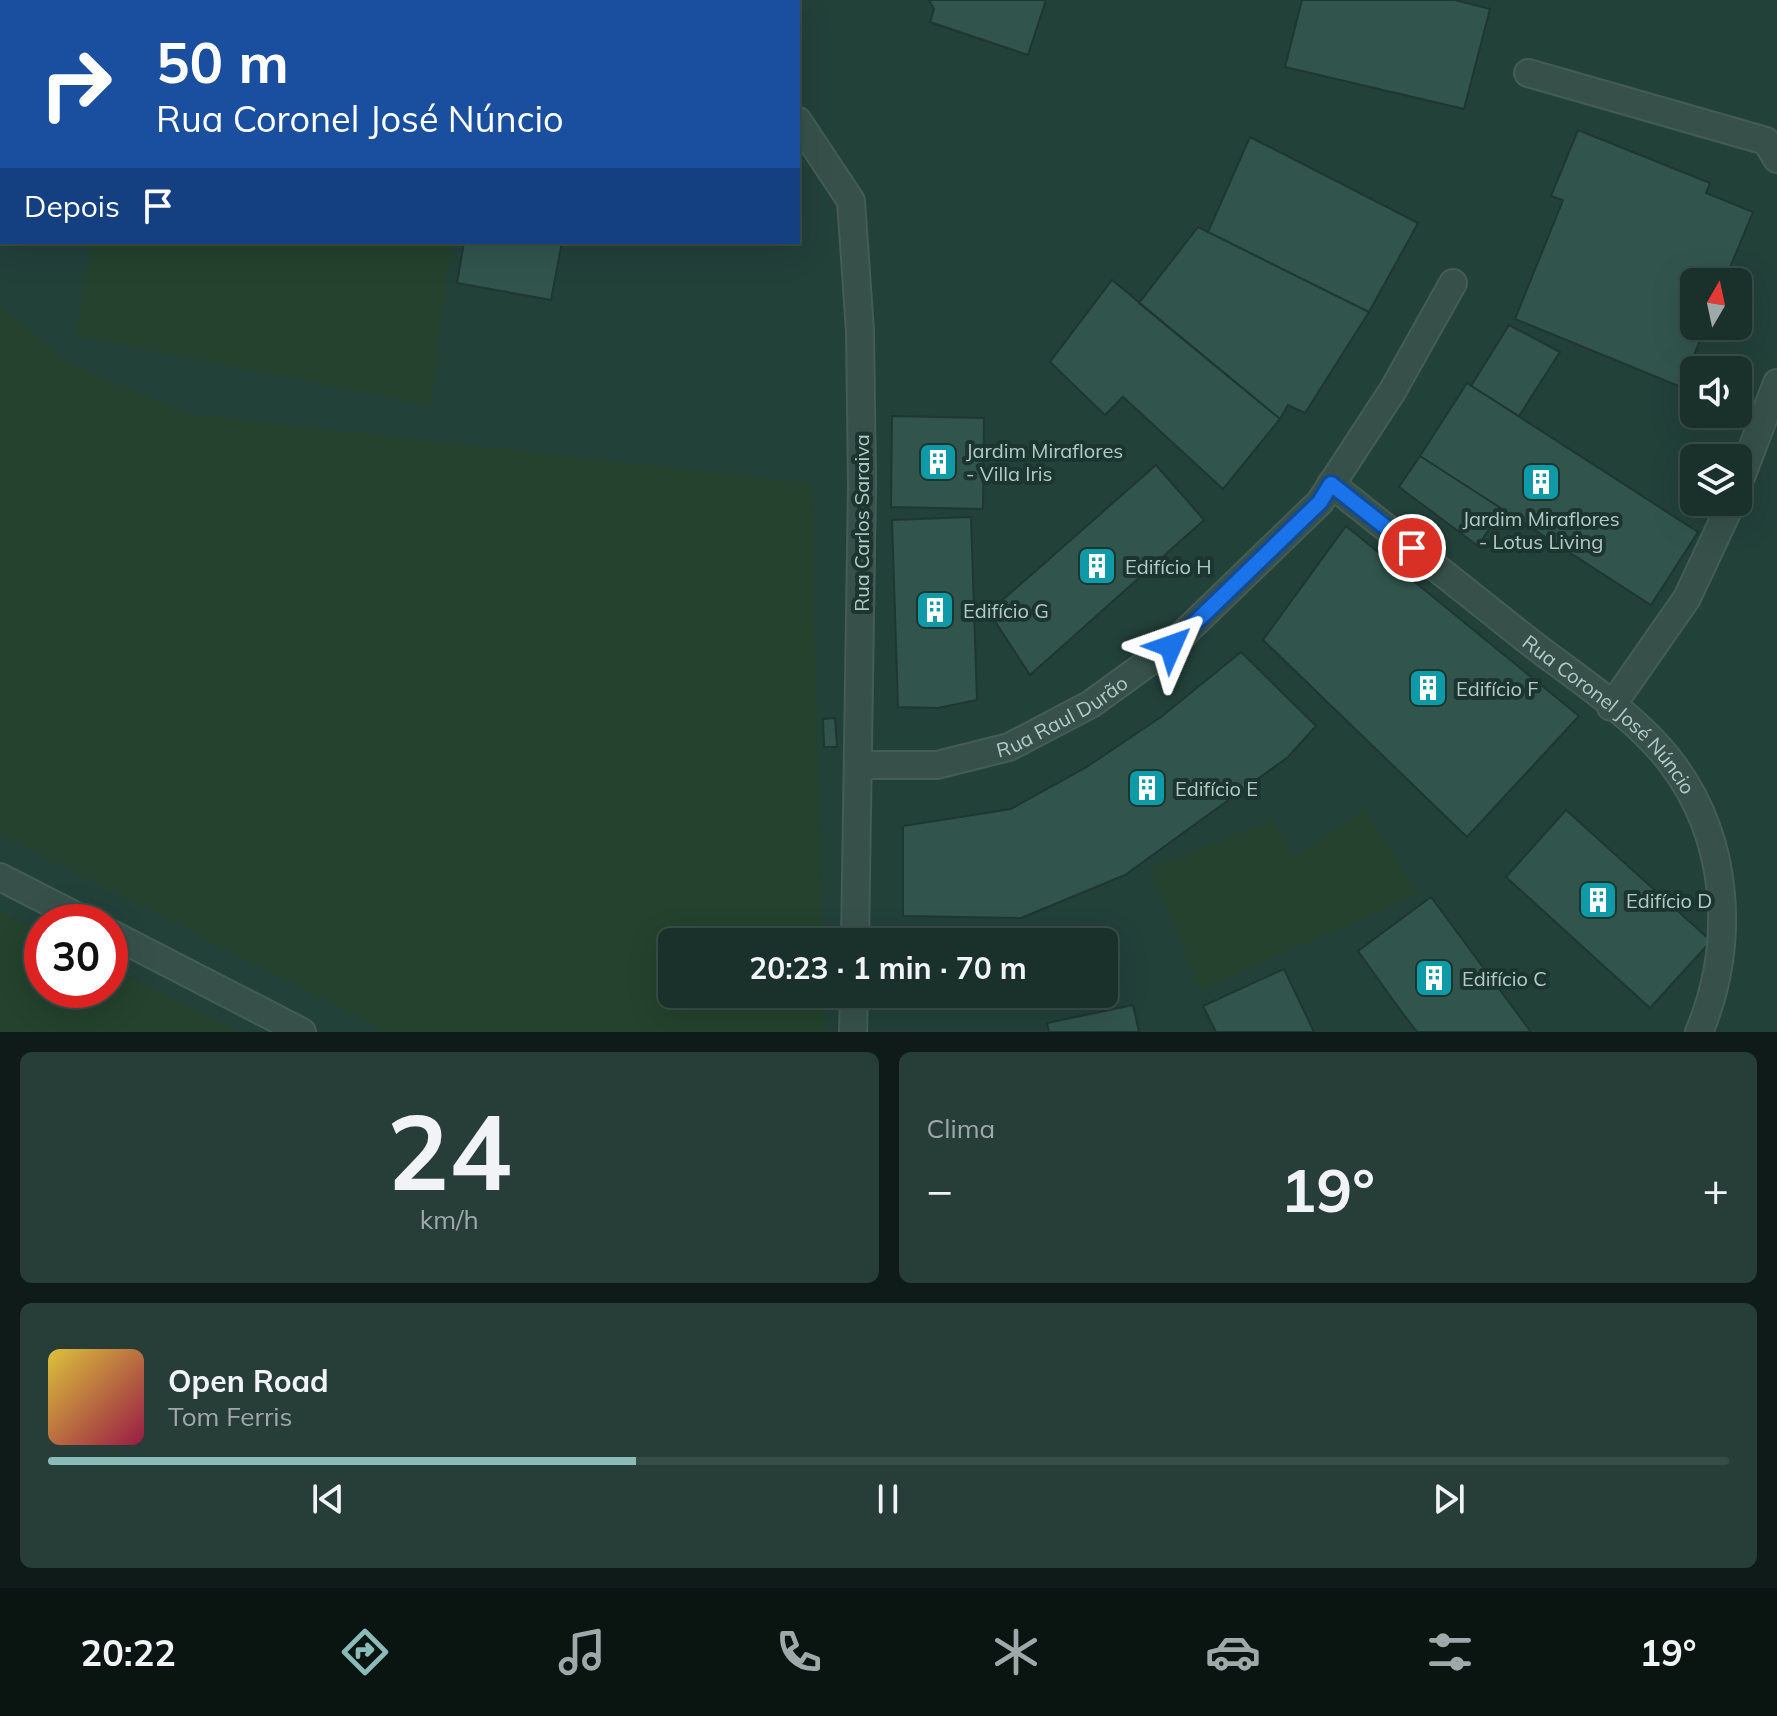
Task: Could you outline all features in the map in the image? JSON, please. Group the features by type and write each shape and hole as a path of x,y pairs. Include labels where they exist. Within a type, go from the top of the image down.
{"street":[{"path":"1528,73 1773,144"},
{"name":"Rua Carlos Saraiva","path":"800,124 851,201 860,331 860,765 855,928"},
{"name":"Rua Raul Durão","path":"860,765 937,765 1009,747 1091,704 1171,646 1309,513 1393,390 1453,283"},
{"path":"1752,448 1777,383"},
{"name":"Rua Coronel José Núncio","path":"1331,484 1611,707 1669,759 1699,812 1713,852 1722,893 1723,932 1710,1005 1699,1032"},
{"path":"1611,707 1687,598 1725,516"},
{"path":"0,877 53,904"},
{"path":"128,942 302,1032"},
{"path":"853,1032 854,1008"}],"green space":[{"path":"93,244 451,246 431,406 75,336"},
{"path":"0,305 68,363 184,413 812,483 822,928 658,928 658,1008 824,1008 825,1032 389,1032 0,834"},
{"path":"1365,810 1418,894 1201,989 1150,868 1272,821 1296,857"},
{"path":"0,911 24,923 24,1008 128,1008 128,976 238,1032 0,1032"}],"building":[{"path":"929,0 1046,0 1028,55 930,22 934,9"},
{"path":"1302,0 1455,0 1490,9 1464,109 1285,67"},
{"path":"1578,130 1710,183 1706,193 1753,212 1730,268 1680,268 1680,340 1700,340 1694,356 1680,356 1680,387 1515,319 1563,200 1551,196"},
{"path":"1250,137 1418,223 1369,312 1208,232"},
{"path":"1198,227 1369,312 1305,413 1288,405 1280,419 1139,303"},
{"path":"464,244 562,244 551,300 457,283"},
{"path":"1112,280 1280,419 1223,489 1123,397 1105,415 1050,362"},
{"path":"1509,325 1560,352 1519,416 1471,386"},
{"name":"Jardim Miraflores - Lotus Living","path":"1467,383 1698,532 1651,605 1420,456"},
{"name":"Jardim Miraflores - Villa Iris","path":"892,416 984,418 983,509 891,507"},
{"path":"1420,456 1502,509 1478,546 1399,487"},
{"name":"Edifício H","path":"1156,465 1204,520 1030,675 989,612"},
{"name":"Edifício G","path":"971,517 977,700 938,708 898,707 892,520"},
{"name":"Edifício F","path":"1346,526 1579,716 1467,837 1263,640"},
{"name":"Edifício E","path":"1241,652 1316,726 1288,757 1125,875 1021,918 903,916 903,826 1011,809 1085,768 1161,717"},
{"path":"835,718 837,747 824,747 823,719"},
{"name":"Edifício D","path":"1566,810 1711,941 1650,1008 1506,877"},
{"name":"Edifício C","path":"1431,897 1531,1032 1417,1032 1396,1004 1358,951"},
{"path":"1284,969 1314,1032 1216,1032 1203,1006"},
{"path":"1133,1005 1139,1032 1049,1032 1047,1023"}],"place":[{"name":"Jardim Miraflores - Villa Iris","path":"938,462"},
{"name":"Jardim Miraflores - Lotus Living","path":"1541,482"},
{"name":"Edifício H","path":"1097,566"},
{"name":"Edifício G","path":"935,610"},
{"name":"Edifício F","path":"1428,688"},
{"name":"Edifício E","path":"1147,788"},
{"name":"Edifício D","path":"1598,900"},
{"name":"Edifício C","path":"1434,978"}],"route":[{"path":"1171,646 1233,590 1320,502 1331,484 1412,548"}]}
